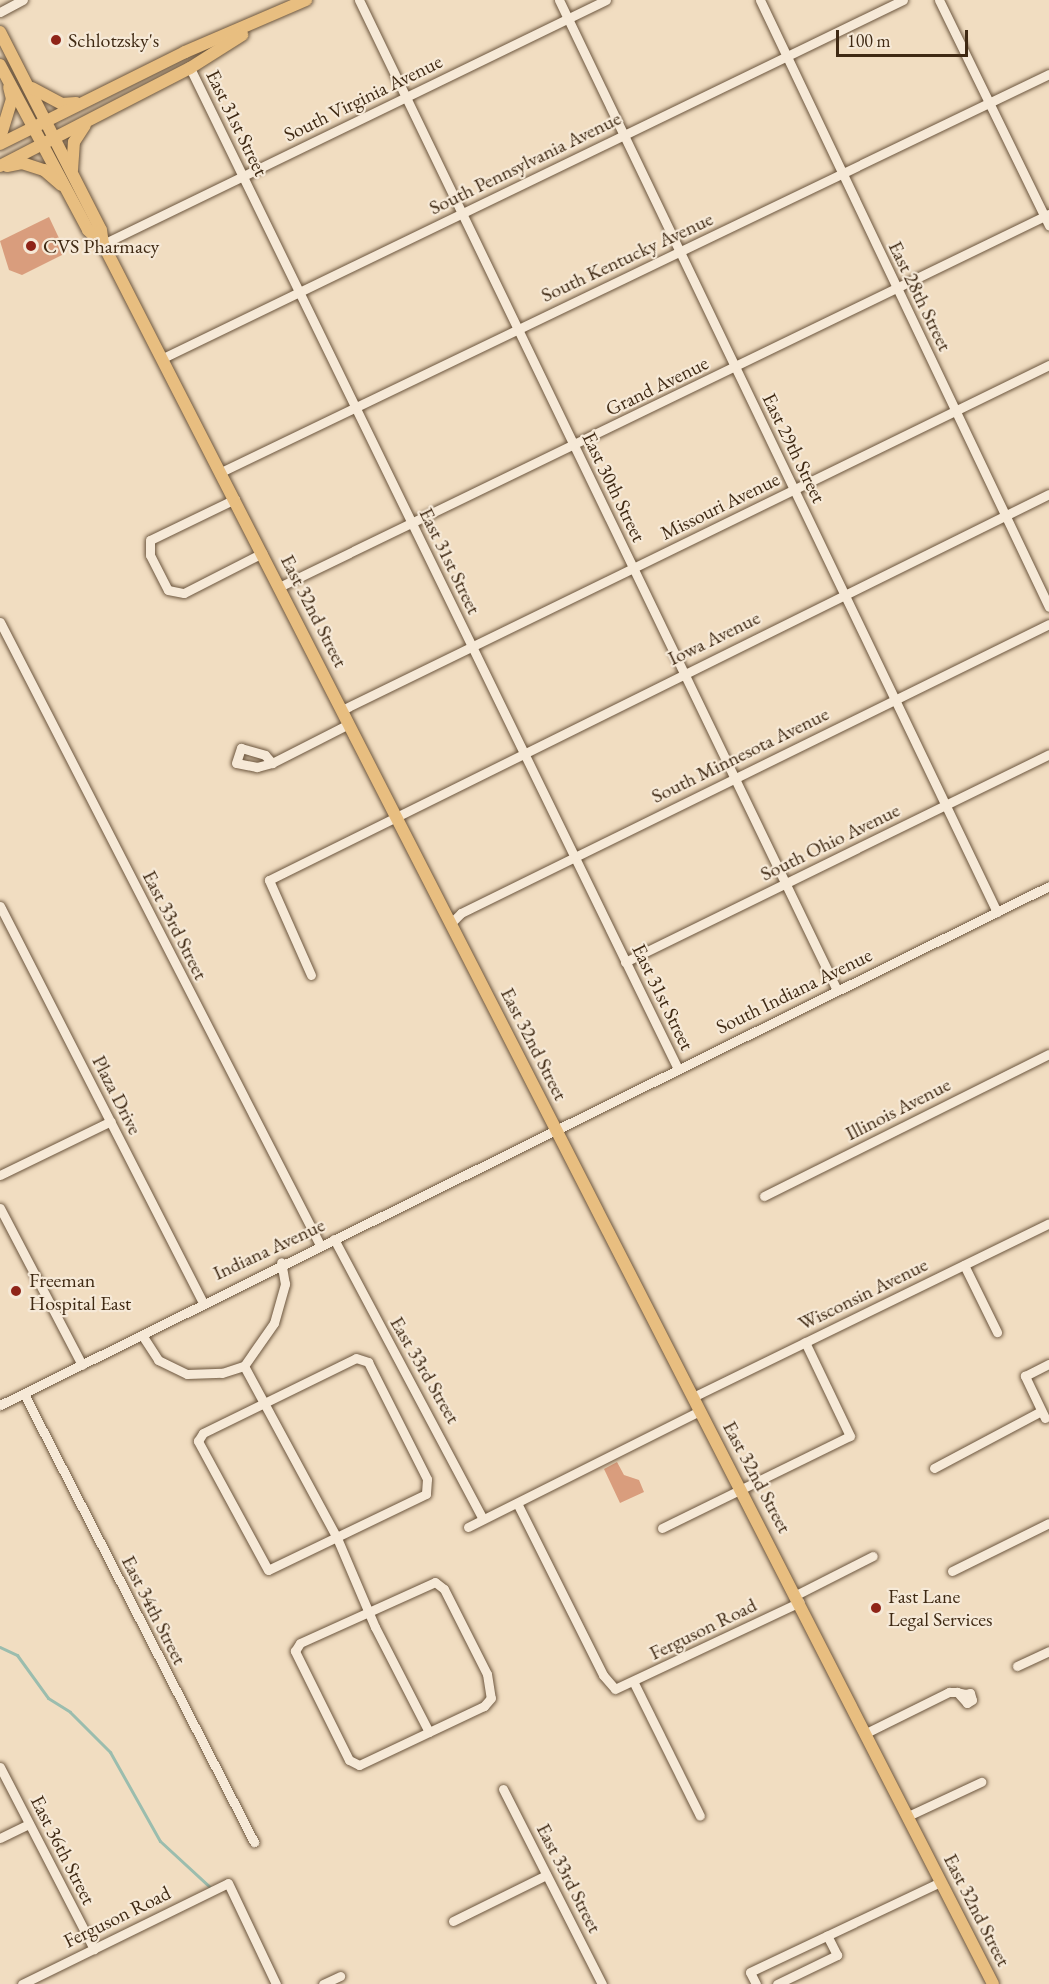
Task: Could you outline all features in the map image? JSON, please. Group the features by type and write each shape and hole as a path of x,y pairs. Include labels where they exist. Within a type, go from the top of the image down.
{"main road":[{"path":"0,144 185,52 266,20 306,0"},
{"path":"0,167 190,68 266,20"},
{"name":"East 32nd Street","path":"0,32 56,137 104,244 993,1984"},
{"path":"0,65 88,230 104,244"},
{"path":"0,138 12,99 6,77"},
{"path":"27,84 62,104 81,103"},
{"path":"72,171 74,142 89,120"},
{"path":"0,167 22,163 44,170 67,189"}],"street":[{"path":"0,12 23,0"},
{"name":"East 30th Street","path":"359,0 837,990"},
{"name":"East 29th Street","path":"560,0 997,912"},
{"name":"South Virginia Avenue","path":"104,244 606,0"},
{"name":"East 28th Street","path":"760,0 1049,607"},
{"name":"South Pennsylvania Avenue","path":"162,358 903,0"},
{"path":"939,0 1047,215 1049,226"},
{"name":"East 31st Street","path":"190,68 678,1068"},
{"name":"South Kentucky Avenue","path":"221,472 1049,74"},
{"name":"Grand Avenue","path":"279,587 736,368 1047,215"},
{"name":"Missouri Avenue","path":"342,710 1049,365"},
{"name":"Iowa Avenue","path":"311,975 270,880 394,814 1049,494"},
{"path":"235,499 150,540 150,555 168,590 184,593 262,553"},
{"name":"East 33rd Street","path":"0,622 320,1245"},
{"name":"South Minnesota Avenue","path":"451,923 461,912 1049,624"},
{"path":"272,763 349,724"},
{"name":"South Ohio Avenue","path":"625,962 1049,754"},
{"name":"South Indiana Avenue","path":"556,1129 1049,886"},
{"name":"Plaza Drive","path":"0,906 202,1301"},
{"name":"Illinois Avenue","path":"764,1196 1049,1054"},
{"path":"0,1175 111,1121"},
{"name":"Indiana Avenue","path":"0,1405 142,1335 202,1301 334,1239 556,1129"},
{"path":"0,1208 82,1365"},
{"name":"Wisconsin Avenue","path":"693,1397 1049,1223"},
{"name":"East 33rd Street","path":"334,1239 483,1519"},
{"path":"142,1335 158,1360 187,1374 222,1373 244,1366 274,1323 285,1284 281,1262"},
{"path":"964,1265 997,1332"},
{"path":"662,1528 850,1436 806,1342"},
{"path":"345,1360 368,1362 427,1479 426,1494 337,1538 276,1570 263,1567 206,1462 198,1441 203,1433 345,1360"},
{"path":"934,1468 1043,1414 1025,1376 1049,1364"},
{"path":"244,1366 337,1538 369,1612 429,1732"},
{"name":"East 34th Street","path":"24,1394 254,1842"},
{"path":"468,1527 700,1411"},
{"name":"Ferguson Road","path":"517,1503 605,1679 621,1689 798,1599 873,1556"},
{"path":"952,1571 1049,1523"},
{"path":"435,1582 444,1589 487,1674 490,1698 484,1706 429,1732 359,1765 350,1760 295,1650 300,1643 435,1582"},
{"path":"1017,1666 1049,1651"},
{"path":"634,1683 700,1816"},
{"path":"866,1733 957,1692"},
{"name":"East 36th Street","path":"0,1767 94,1948"},
{"path":"908,1816 981,1782"},
{"name":"East 33rd Street","path":"503,1789 602,1984"},
{"path":"0,1838 29,1824"},
{"path":"453,1921 546,1875"},
{"path":"756,1984 750,1972 940,1882"},
{"name":"Ferguson Road","path":"22,1984 228,1883 276,1984"},
{"path":"777,1984 837,1955 827,1935"},
{"path":"323,1984 340,1976"}],"building":[{"name":"CVS Pharmacy","path":"49,217 66,253 22,275 9,270 0,241"},
{"path":"617,1462 624,1475 639,1480 644,1492 620,1503 604,1469"}],"waterway":[{"path":"0,1647 17,1655 48,1698 70,1712 110,1752 160,1841 212,1889"}],"place":[{"name":"Schlotzsky's","path":"56,40"},
{"name":"CVS Pharmacy","path":"31,246"},
{"name":"Freeman Hospital East","path":"16,1291"},
{"name":"Fast Lane Legal Services","path":"876,1608"}]}
